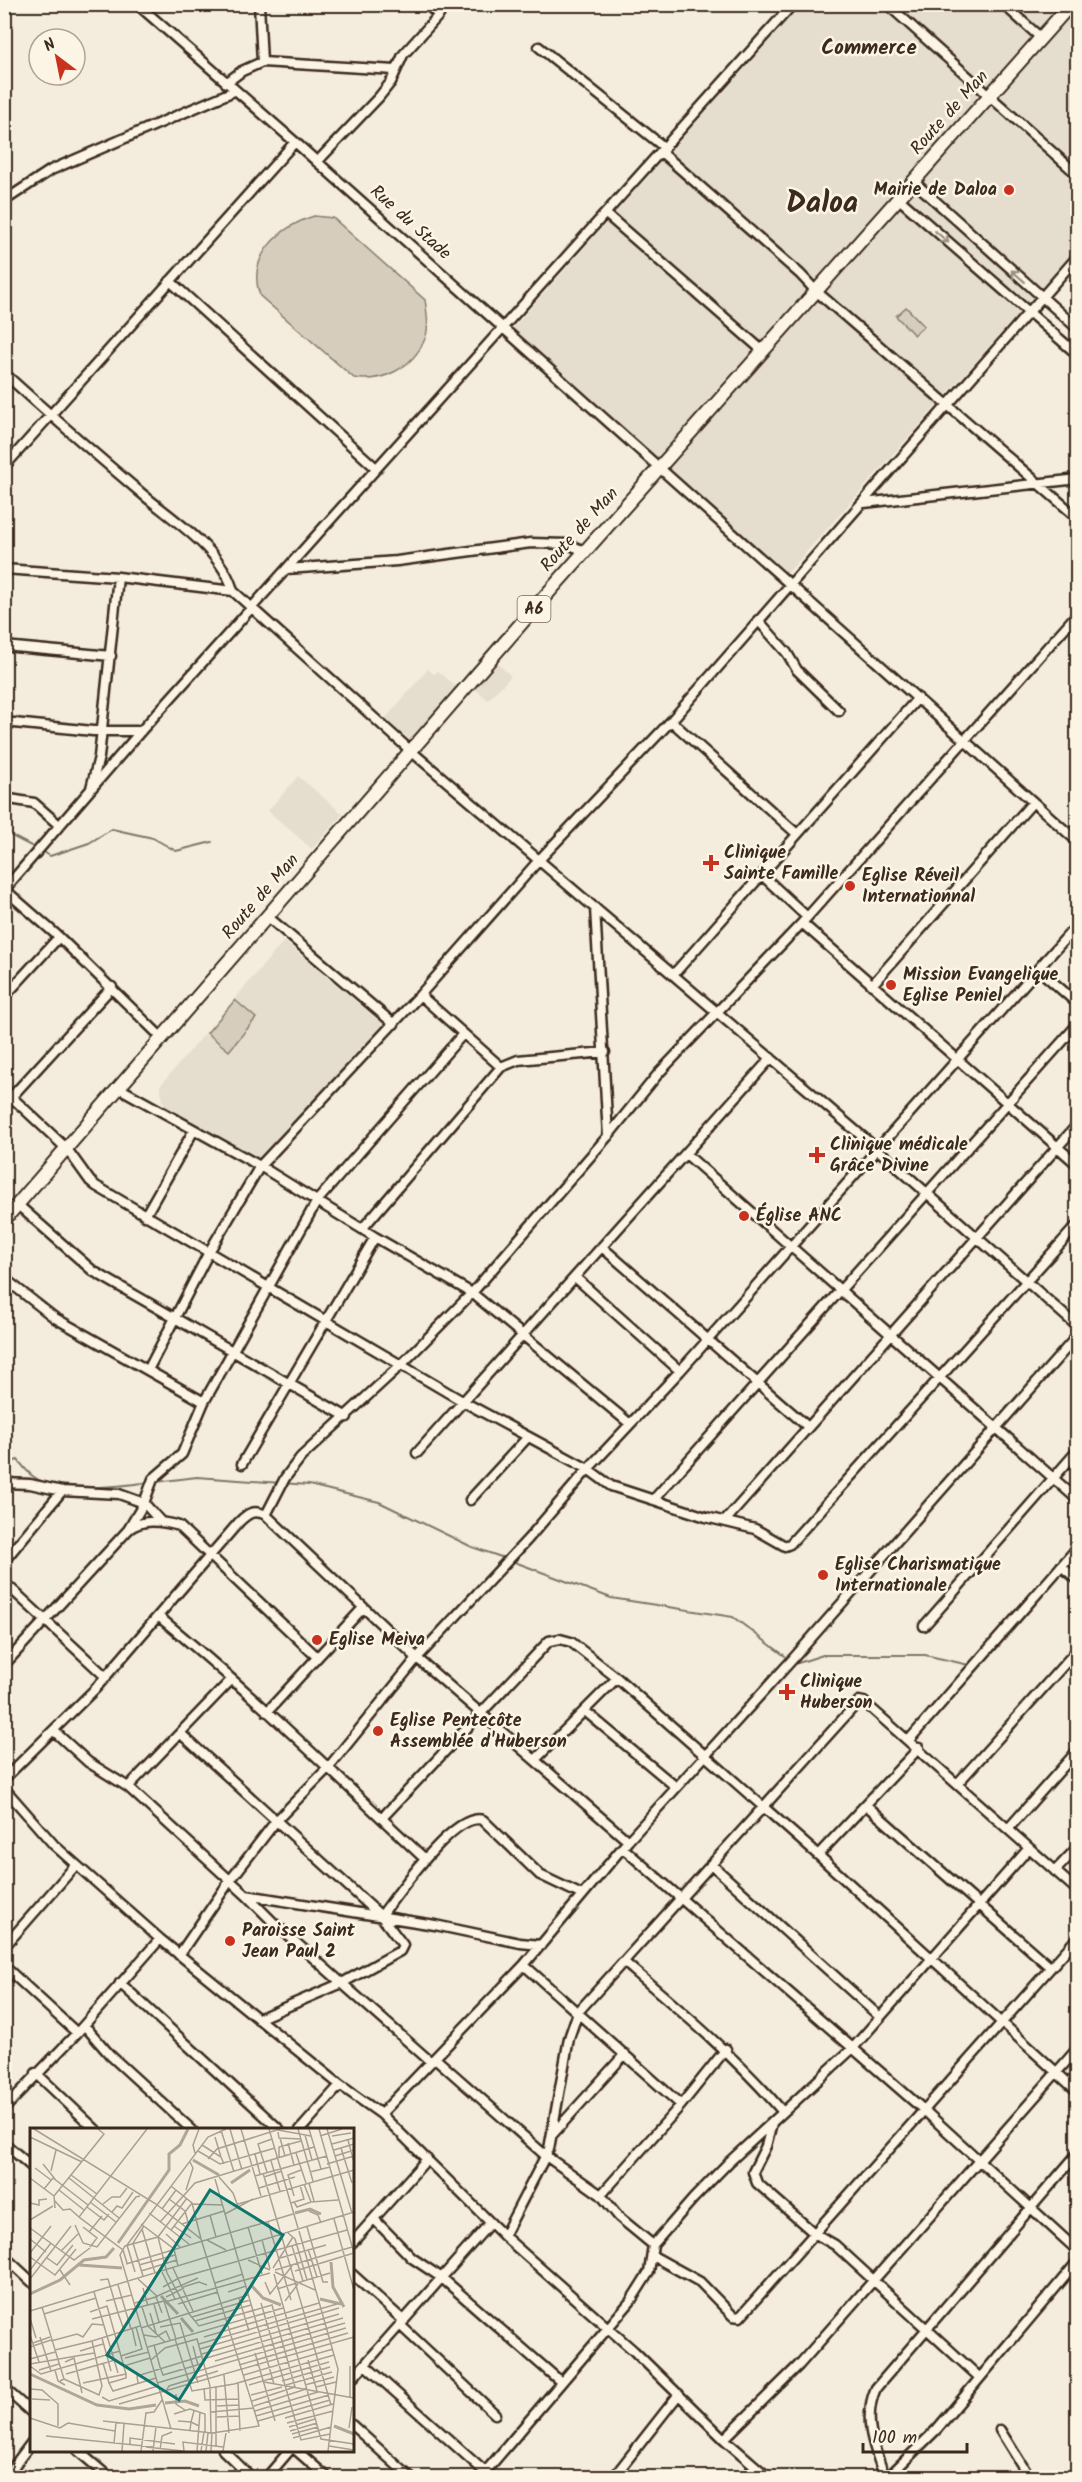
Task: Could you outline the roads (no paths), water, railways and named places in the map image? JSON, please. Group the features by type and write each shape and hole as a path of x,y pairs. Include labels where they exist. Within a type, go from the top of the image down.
{"highway":[{"name":"Route de Man","path":"4,1220 585,551 1071,4"}],"street":[{"name":"Rue du Stade","path":"137,4 295,142 1077,842"},
{"path":"260,4 262,62"},
{"path":"426,4 439,15"},
{"path":"317,162 380,97 391,82 403,56 439,15 444,4"},
{"path":"162,1038 112,987 5,889 141,731 793,4"},
{"path":"887,4 1077,175"},
{"path":"1003,4 1041,38"},
{"path":"539,47 663,150 800,273 816,291 1077,518"},
{"path":"226,83 242,71 262,62 395,70"},
{"path":"4,201 51,170 234,91"},
{"path":"4,467 295,142"},
{"path":"913,181 1077,329"},
{"path":"898,198 1077,356"},
{"path":"606,214 763,351"},
{"path":"148,1370 177,1318 209,1252 260,1166 394,1024 540,859 671,721 758,620 864,503 947,403 1077,256"},
{"path":"170,281 376,468"},
{"path":"4,374 183,526 225,570 233,591"},
{"path":"864,503 1077,479"},
{"path":"287,569 397,561 531,543 567,544 585,551"},
{"path":"4,569 118,577 233,591 254,607 411,751 928,1193 1077,1327"},
{"path":"90,791 99,757 118,577"},
{"path":"266,1515 285,1478 301,1457 402,1364 472,1293 608,1137 658,1074 805,920 1077,613"},
{"path":"758,620 787,653 796,670 839,711"},
{"path":"4,646 111,656"},
{"path":"673,975 918,698"},
{"path":"671,721 797,834"},
{"path":"4,722 141,731"},
{"path":"4,798 34,804 59,825"},
{"path":"872,985 1033,802"},
{"path":"762,875 872,985 1077,1165"},
{"path":"595,908 605,1052 608,1137"},
{"path":"268,916 394,1024"},
{"path":"179,1955 229,1882 276,1821 328,1768 417,1658 528,1539 629,1423 680,1371 1077,924"},
{"path":"4,997 59,937"},
{"path":"1038,969 1077,1004"},
{"path":"4,1105 112,987"},
{"path":"420,995 501,1067"},
{"path":"655,1498 1077,1024"},
{"path":"4,1665 128,1530 144,1503 153,1479 180,1457 204,1402 317,1201 463,1034"},
{"path":"362,1229 501,1067 518,1060 605,1052"},
{"path":"417,1453 771,1059"},
{"path":"119,1088 260,1166 375,1237 472,1293 525,1334 629,1423"},
{"path":"4,1090 67,1149 90,1181 146,1216 326,1318 464,1402 588,1469 611,1486 755,1529 781,1544 790,1544 940,1376 1027,1283 1077,1224"},
{"path":"725,1521 1077,1124"},
{"path":"146,1216 194,1130"},
{"path":"687,1154 891,1332 1077,1500"},
{"path":"18,1205 93,1270 346,1417"},
{"path":"242,1464 375,1237"},
{"path":"603,1248 709,1338 808,1427"},
{"path":"4,1278 55,1318 204,1402"},
{"path":"576,1278 680,1371"},
{"path":"381,2114 524,1965 625,1844 790,1661 1077,1335"},
{"path":"470,1500 527,1438"},
{"path":"924,1626 1077,1449"},
{"path":"4,1483 30,1484 62,1491 118,1494 144,1503 161,1522"},
{"path":"4,1561 62,1491"},
{"path":"4,1779 106,1677 248,1513 258,1511 266,1515 417,1658 535,1760 681,1899 925,2111 1077,2251"},
{"path":"128,1530 140,1522 161,1522 178,1526 316,1657"},
{"path":"909,1740 1077,1547"},
{"path":"1061,1566 1077,1580"},
{"path":"4,1582 106,1677"},
{"path":"267,1712 363,1608"},
{"path":"158,1616 267,1712 425,1859"},
{"path":"382,1818 549,1641 560,1639 571,1642 617,1678 762,1806 1077,2092"},
{"path":"958,1783 1077,1648"},
{"path":"535,1760 617,1678"},
{"path":"128,1787 231,1680"},
{"path":"504,2236 546,2156 569,2038 578,2012 859,1701 864,1702 919,1748 1077,1891"},
{"path":"585,1711 676,1787"},
{"path":"54,1731 88,1762 128,1787 229,1882 342,1983 546,2156 601,2195 619,2217 654,2245"},
{"path":"180,1733 381,1916 403,1949 342,1983 258,2019"},
{"path":"818,1856 919,1748"},
{"path":"1008,1829 1077,1750"},
{"path":"4,1788 75,1866 179,1955 340,2085 381,2114 490,2223 769,2478"},
{"path":"866,1805 1050,1967"},
{"path":"381,1916 425,1859 467,1820 476,1818 483,1820 540,1875 582,1895"},
{"path":"1055,1871 1077,1847"},
{"path":"365,2365 482,2475 641,2288 653,2256 654,2245 729,2162 853,2048 1029,1848"},
{"path":"1067,1859 1077,1862"},
{"path":"711,1864 880,2017"},
{"path":"4,1947 75,1866"},
{"path":"246,1895 381,1916 501,1940 541,1945"},
{"path":"653,2256 700,2282 736,2319 748,2309 925,2111 1077,1937"},
{"path":"4,2109 8,2096 36,2073 84,2025 160,1939"},
{"path":"624,1962 726,2049 783,2112"},
{"path":"524,1965 681,2105"},
{"path":"4,1966 77,2032"},
{"path":"120,1983 278,2128"},
{"path":"84,2025 110,2055 190,2128"},
{"path":"724,2439 792,2373 981,2161 1077,2048"},
{"path":"601,2195 681,2105 726,2049"},
{"path":"551,2135 625,2054"},
{"path":"36,2073 94,2128"},
{"path":"302,2128 340,2085"},
{"path":"772,2122 766,2146 753,2172 754,2178 814,2234 835,2245 979,2378"},
{"path":"4,2143 30,2165"},
{"path":"1077,2152 876,2388 869,2403 871,2437 886,2478 937,2429 1077,2261"},
{"path":"354,2241 427,2159"},
{"path":"374,2219 412,2258 442,2278 561,2382"},
{"path":"354,2377 490,2223"},
{"path":"4,2256 30,2276"},
{"path":"354,2276 495,2414"},
{"path":"4,2388 30,2411"},
{"path":"613,2478 679,2394"},
{"path":"354,2427 411,2478"},
{"path":"1000,2430 1030,2478"},
{"path":"5,2478 30,2445"},
{"path":"78,2452 110,2478"},
{"path":"224,2452 252,2478"},
{"path":"266,2478 289,2452"},
{"path":"297,2452 328,2478"},
{"path":"745,2478 755,2466"}],"waterway":[{"path":"42,851 50,856 89,843 112,829 153,838 176,851 212,842"},
{"path":"4,832 37,849"},
{"path":"4,1464 18,1460 34,1477 58,1486 90,1487 150,1482"},
{"path":"156,1482 197,1477 309,1485 379,1502 472,1547 507,1559"},
{"path":"512,1561 611,1598 733,1617 785,1656"},
{"path":"798,1663 823,1655 925,1655 969,1665"}],"place":[{"name":"Mairie de Daloa","path":"1009,190"},
{"name":"Clinique Sainte Famille","path":"711,863"},
{"name":"Eglise Réveil Internationnal","path":"850,886"},
{"name":"Mission Evangelique Eglise Peniel","path":"891,985"},
{"name":"Clinique médicale Grâce Divine","path":"817,1155"},
{"name":"Église ANC","path":"744,1216"},
{"name":"Eglise Charismatique Internationale","path":"823,1575"},
{"name":"Eglise Meiva","path":"317,1640"},
{"name":"Clinique Huberson","path":"787,1692"},
{"name":"Eglise Pentecôte Assemblée d'Huberson","path":"378,1731"},
{"name":"Paroisse Saint Jean Paul 2","path":"230,1941"}],"district":[{"name":"Commerce","path":"869,48"},
{"name":"Daloa","path":"822,204"}]}
